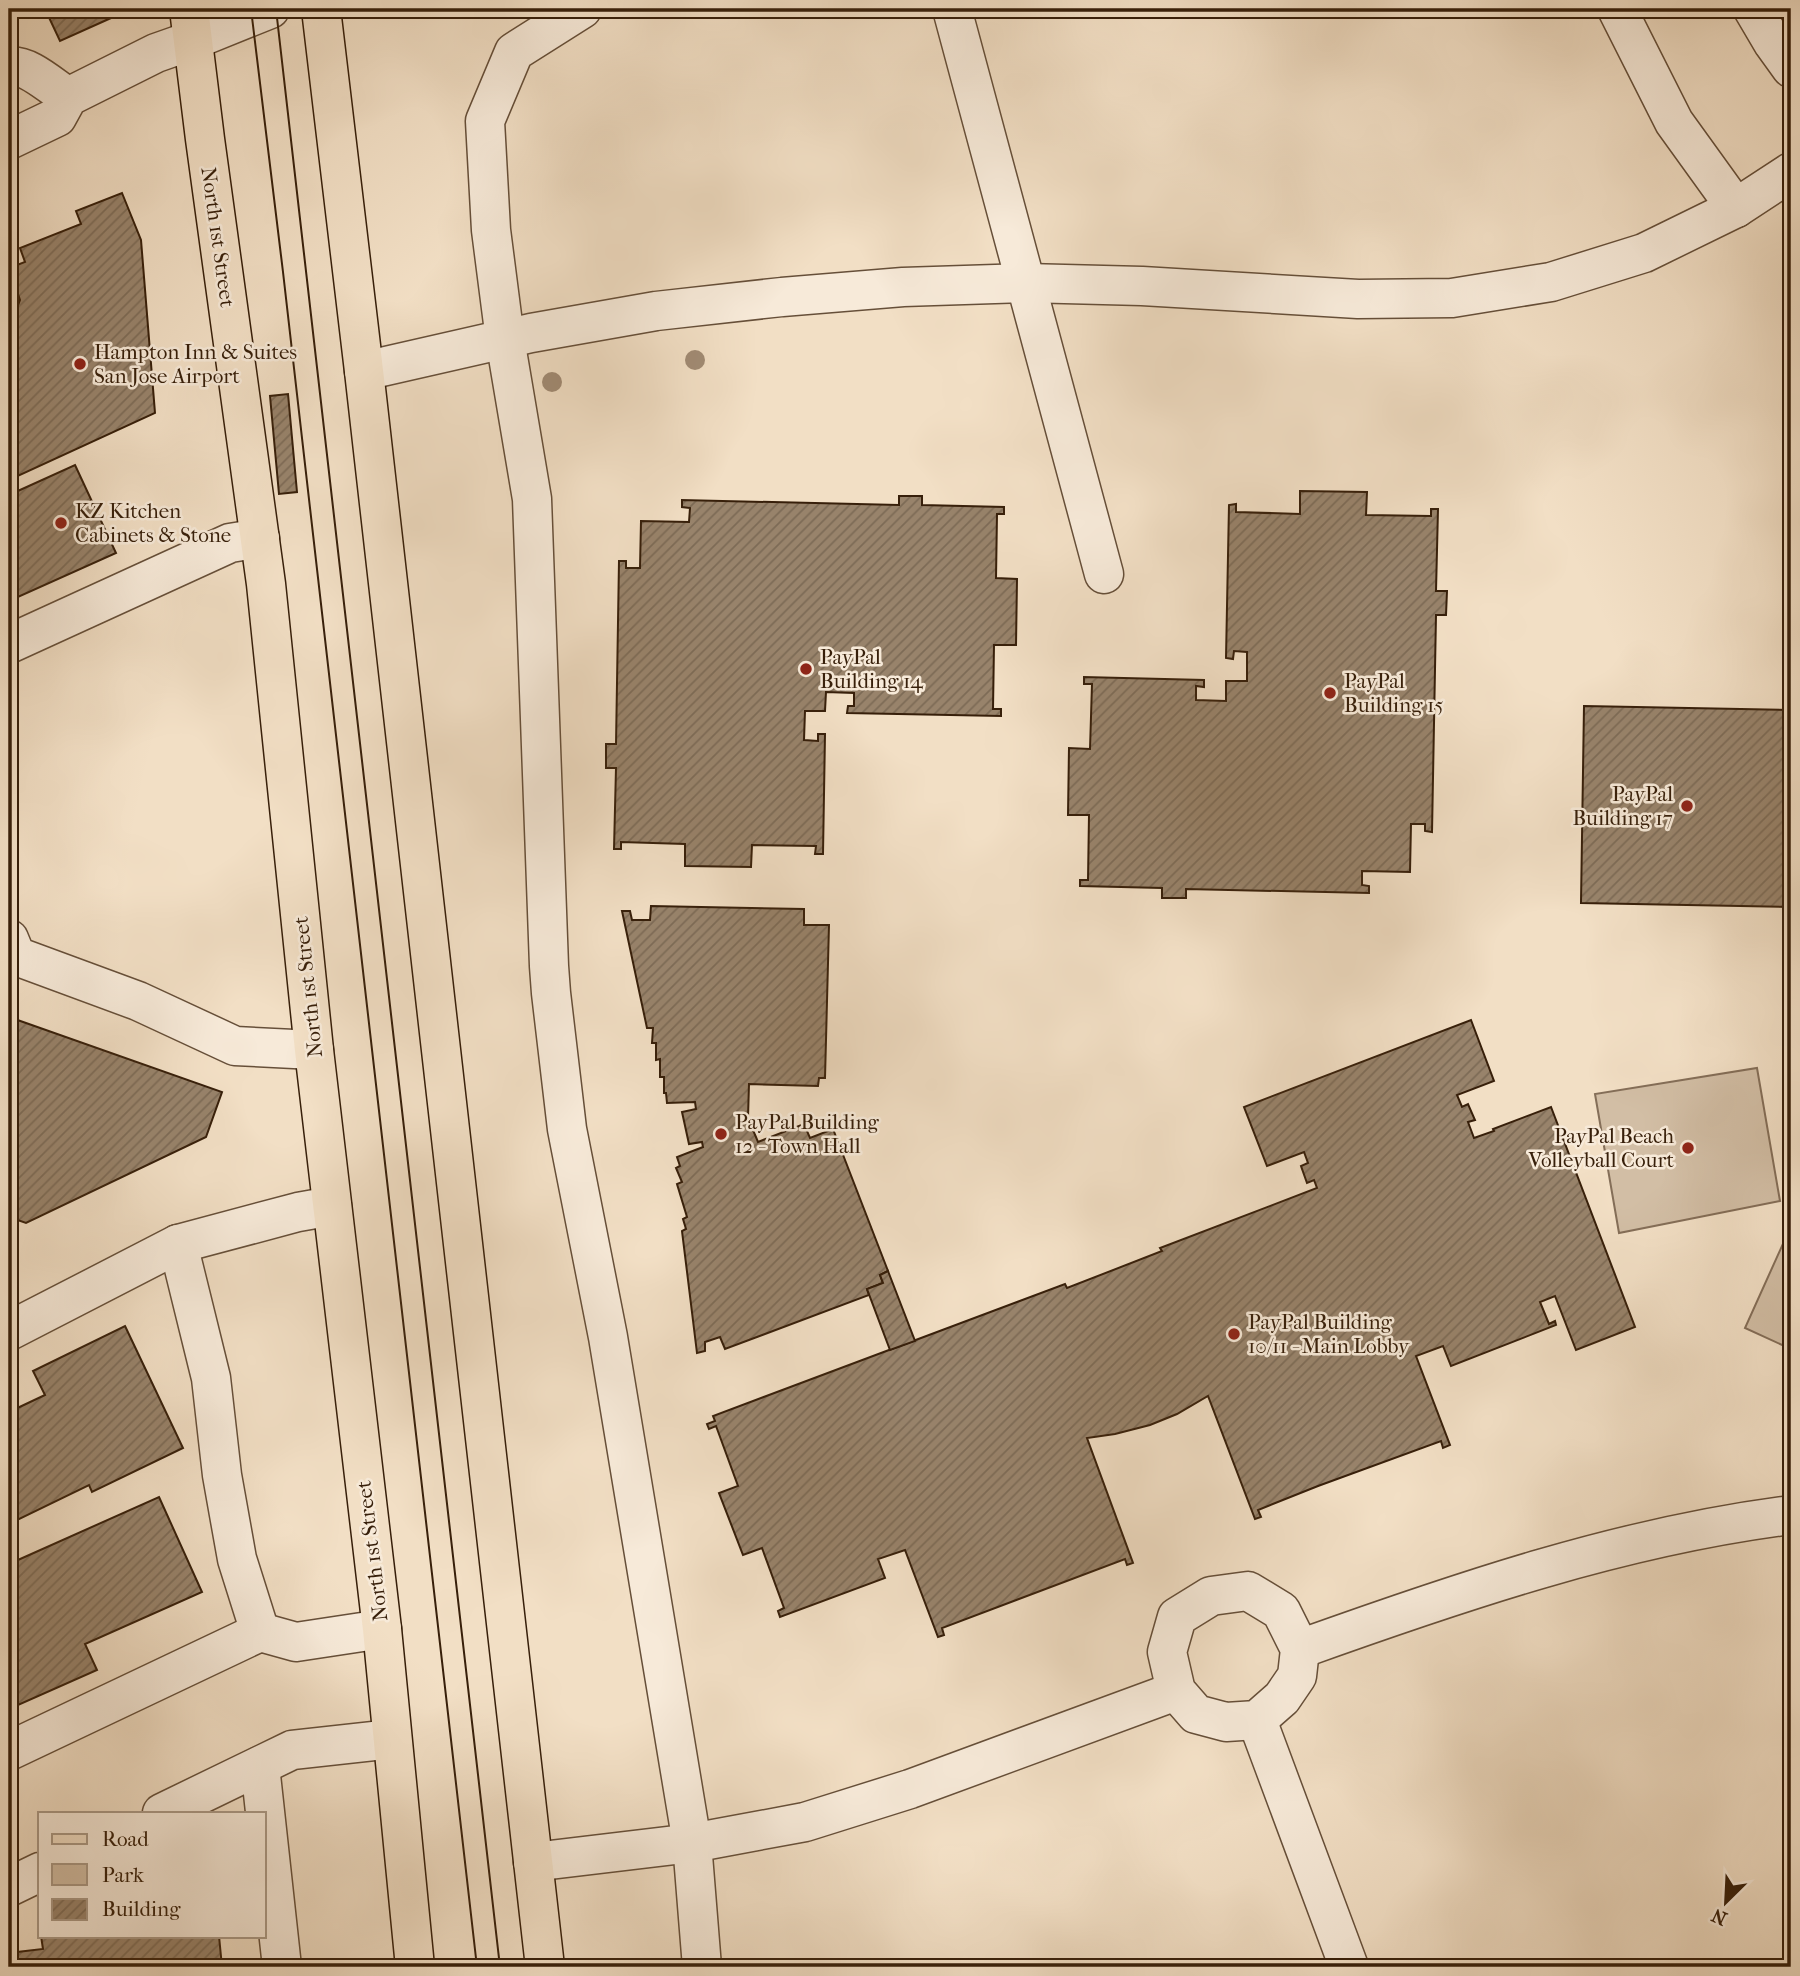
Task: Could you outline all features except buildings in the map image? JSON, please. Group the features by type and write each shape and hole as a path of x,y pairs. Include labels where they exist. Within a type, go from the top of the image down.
{"main road":[{"path":"321,9 545,1967"},
{"name":"North 1st Street","path":"191,24 260,538 314,1049 382,1629 415,1967"}],"street":[{"path":"9,140 57,117 68,97 156,52 191,24 270,9"},
{"path":"582,9 514,52 485,121 491,230 505,339 532,499 549,966 565,1116 608,1338 692,1843 702,1967"},
{"path":"952,9 1104,574"},
{"path":"1617,9 1674,122 1736,208"},
{"path":"1753,9 1791,68"},
{"path":"9,67 24,67 68,97"},
{"path":"364,371 505,339 656,311 903,287 1026,284 1142,286 1358,299 1452,298 1551,282 1644,253 1736,208 1791,172"},
{"path":"9,644 230,543 260,538"},
{"path":"9,939 16,956 138,1001 235,1046 314,1049"},
{"path":"9,1331 178,1244 298,1212 332,1206"},
{"path":"178,1244 211,1378 222,1475 237,1559 260,1632"},
{"path":"1300,1649 1420,1606 1535,1571 1648,1541 1791,1515"},
{"path":"1248,1591 1281,1611 1300,1649 1297,1676 1282,1698 1257,1720 1226,1721 1196,1714 1176,1691 1167,1652 1177,1617 1211,1596 1248,1591"},
{"path":"9,1751 260,1632 296,1642 382,1629"},
{"path":"533,1862 692,1843 805,1822 910,1789 1176,1691"},
{"path":"1257,1720 1349,1967"},
{"path":"164,1812 292,1750 392,1740"},
{"path":"260,1766 265,1812"},
{"path":"266,1821 282,1967"},
{"path":"9,1887 38,1873"}],"green space":[{"name":"PayPal Beach Volleyball Court","path":"1757,1068 1780,1201 1619,1233 1595,1094"},
{"path":"1791,1226 1791,1349 1745,1328"}],"tram line":[{"path":"251,9 477,1967"},
{"path":"276,9 500,1967"}],"place":[{"name":"Hampton Inn & Suites San Jose Airport","path":"80,364"},
{"name":"KZ Kitchen Cabinets & Stone","path":"61,523"},
{"name":"PayPal Building 14","path":"806,669"},
{"name":"PayPal Building 15","path":"1330,693"},
{"name":"PayPal Building 17","path":"1687,806"},
{"name":"PayPal Building 12 - Town Hall","path":"721,1134"},
{"name":"PayPal Beach Volleyball Court","path":"1688,1148"},
{"name":"PayPal Building 10/11 - Main Lobby","path":"1234,1334"}]}
